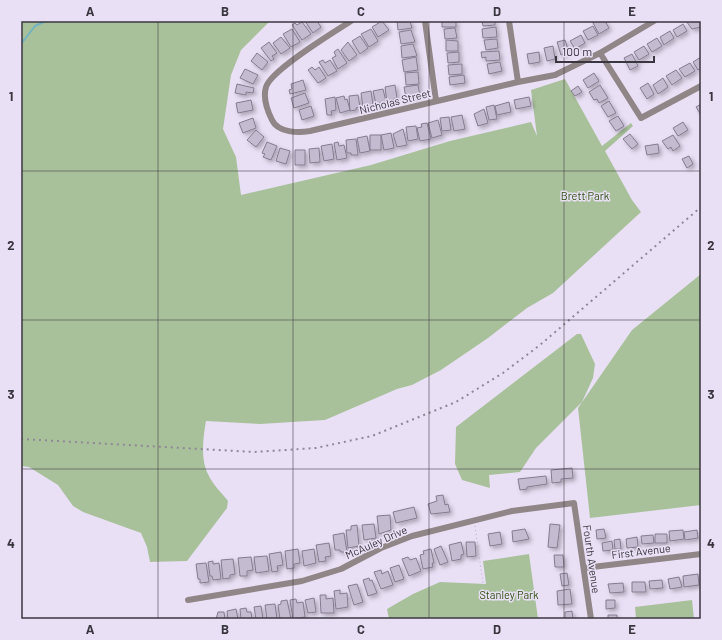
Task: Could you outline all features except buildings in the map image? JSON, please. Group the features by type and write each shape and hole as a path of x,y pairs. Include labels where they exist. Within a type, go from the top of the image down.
{"street":[{"name":"Nicholas Street","path":"351,21 290,62 274,76 266,86 268,110 273,122 283,129 298,133 554,75 600,53 654,21"},
{"path":"425,21 436,101"},
{"path":"509,21 518,82"},
{"path":"600,53 641,118 701,86"},
{"name":"McAuley Drive","path":"188,600 302,581 341,569 381,548 412,536 512,511 574,503"},
{"name":"Fourth Avenue","path":"574,503 591,619"},
{"name":"First Avenue","path":"584,568 701,554"}],"path":[{"path":"475,520 483,584"}],"green space":[{"name":"Brett Park","path":"21,21 270,21 241,50 231,75 223,129 236,157 241,195 371,165 450,141 531,122 537,136 531,90 565,79 602,146 631,123 633,126 605,151 632,200 641,212 553,293 527,308 488,338 441,370 412,385 397,389 325,420 260,424 206,421 203,442 204,463 206,470 215,486 228,501 227,508 187,561 150,562 147,547 141,533 83,512 73,506 58,485 29,467 21,466"},
{"path":"701,274 701,505 590,518 578,408 632,330"},
{"path":"577,334 581,334 595,364 593,378 582,402 536,448 520,472 489,475 490,488 462,480 455,464 456,427"},
{"name":"Stanley Park","path":"529,554 538,619 389,619 387,609 413,594 440,582 486,584 483,561"},
{"path":"692,600 694,619 636,619 635,607"}],"waterway":[{"path":"21,44 35,26 46,21"}],"railway":[{"path":"21,439 254,452 316,448 372,436 456,402 503,373 540,345 701,207"}]}
